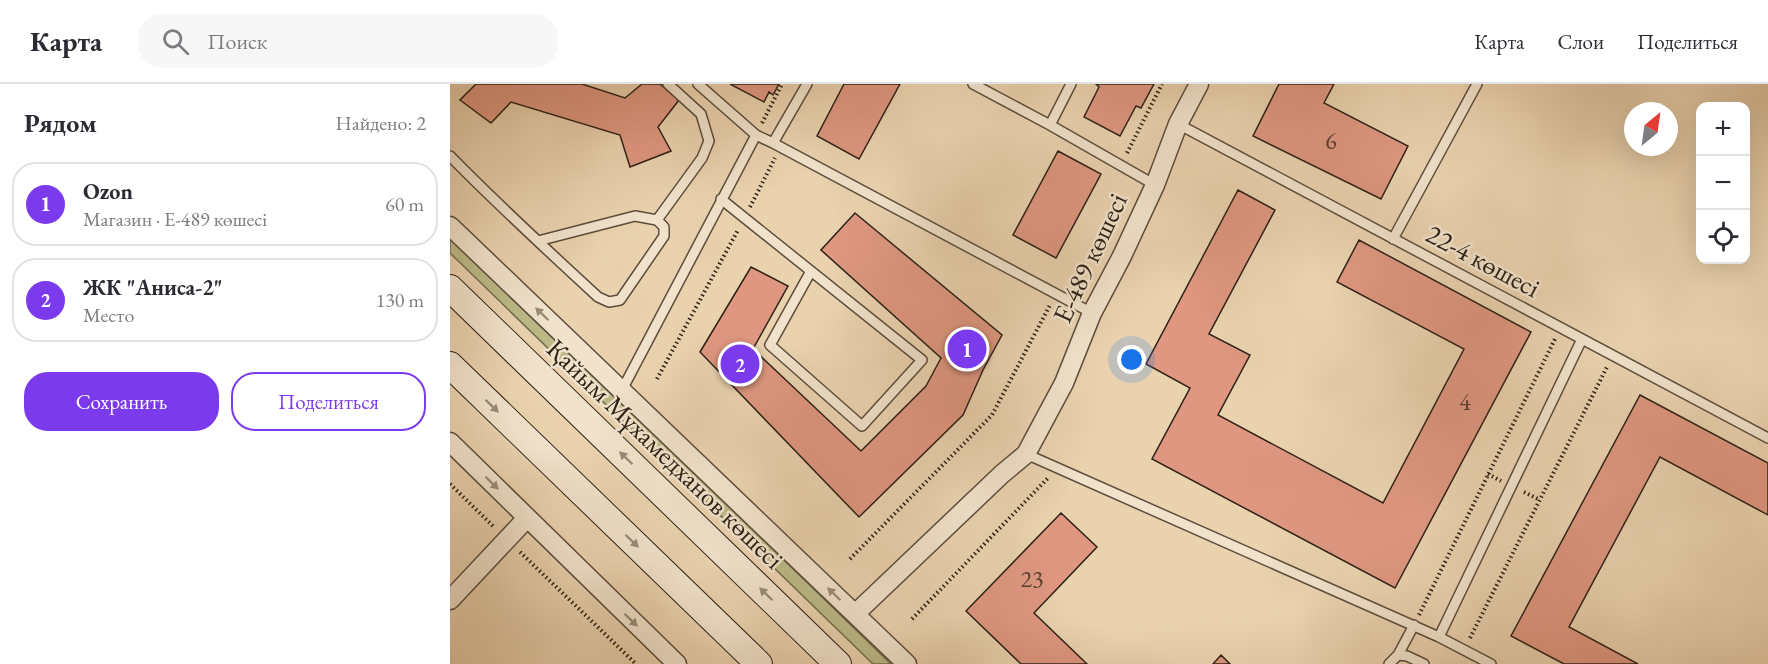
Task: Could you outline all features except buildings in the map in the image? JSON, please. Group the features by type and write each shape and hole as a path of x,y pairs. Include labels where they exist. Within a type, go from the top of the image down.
{"main road":[{"name":"Қайым Мұхамедханов көшесі","path":"450,288 838,664"},
{"path":"450,365 759,664"}],"street":[{"name":"Е-489 көшесі","path":"1026,454 1064,383 1092,313 1122,256 1155,185 1178,124 1199,84"},
{"path":"450,226 907,664"},
{"path":"450,442 677,664"},
{"path":"855,614 1026,454"},
{"path":"450,600 527,518"}],"lane":[{"path":"657,220 702,158 709,141 702,114 668,84"},
{"path":"698,84 756,135 1092,313"},
{"path":"777,145 807,84"},
{"path":"973,84 1155,185"},
{"path":"1050,125 1071,84"},
{"path":"1393,239 1477,84"},
{"name":"22-4 көшесі","path":"1178,124 1768,438"},
{"path":"622,390 756,135"},
{"path":"450,156 493,200 598,297 609,302 620,300 664,236 664,227 657,220 635,216 538,241"},
{"path":"721,199 745,218 922,360 862,426 770,345 811,271"},
{"path":"1439,637 1582,339"},
{"path":"1026,454 1414,625 1491,664"},
{"path":"1389,664 1398,655 1414,625"},
{"path":"1398,655 1407,656 1424,664"}],"path":[{"path":"756,135 782,84"},
{"path":"1120,165 1162,84"},
{"path":"657,379 745,218 777,145"},
{"path":"850,559 992,415 1056,294"},
{"path":"1414,625 1560,327"},
{"path":"1464,650 1613,355"},
{"path":"912,619 1058,468"},
{"path":"450,484 636,664"}],"shaded area":[{"path":"450,236 891,664 873,664 450,253"}],"place":[{"name":"Ozon","path":"967,349"},
{"name":"ЖК \"Аниса-2\"","path":"740,364"}]}
